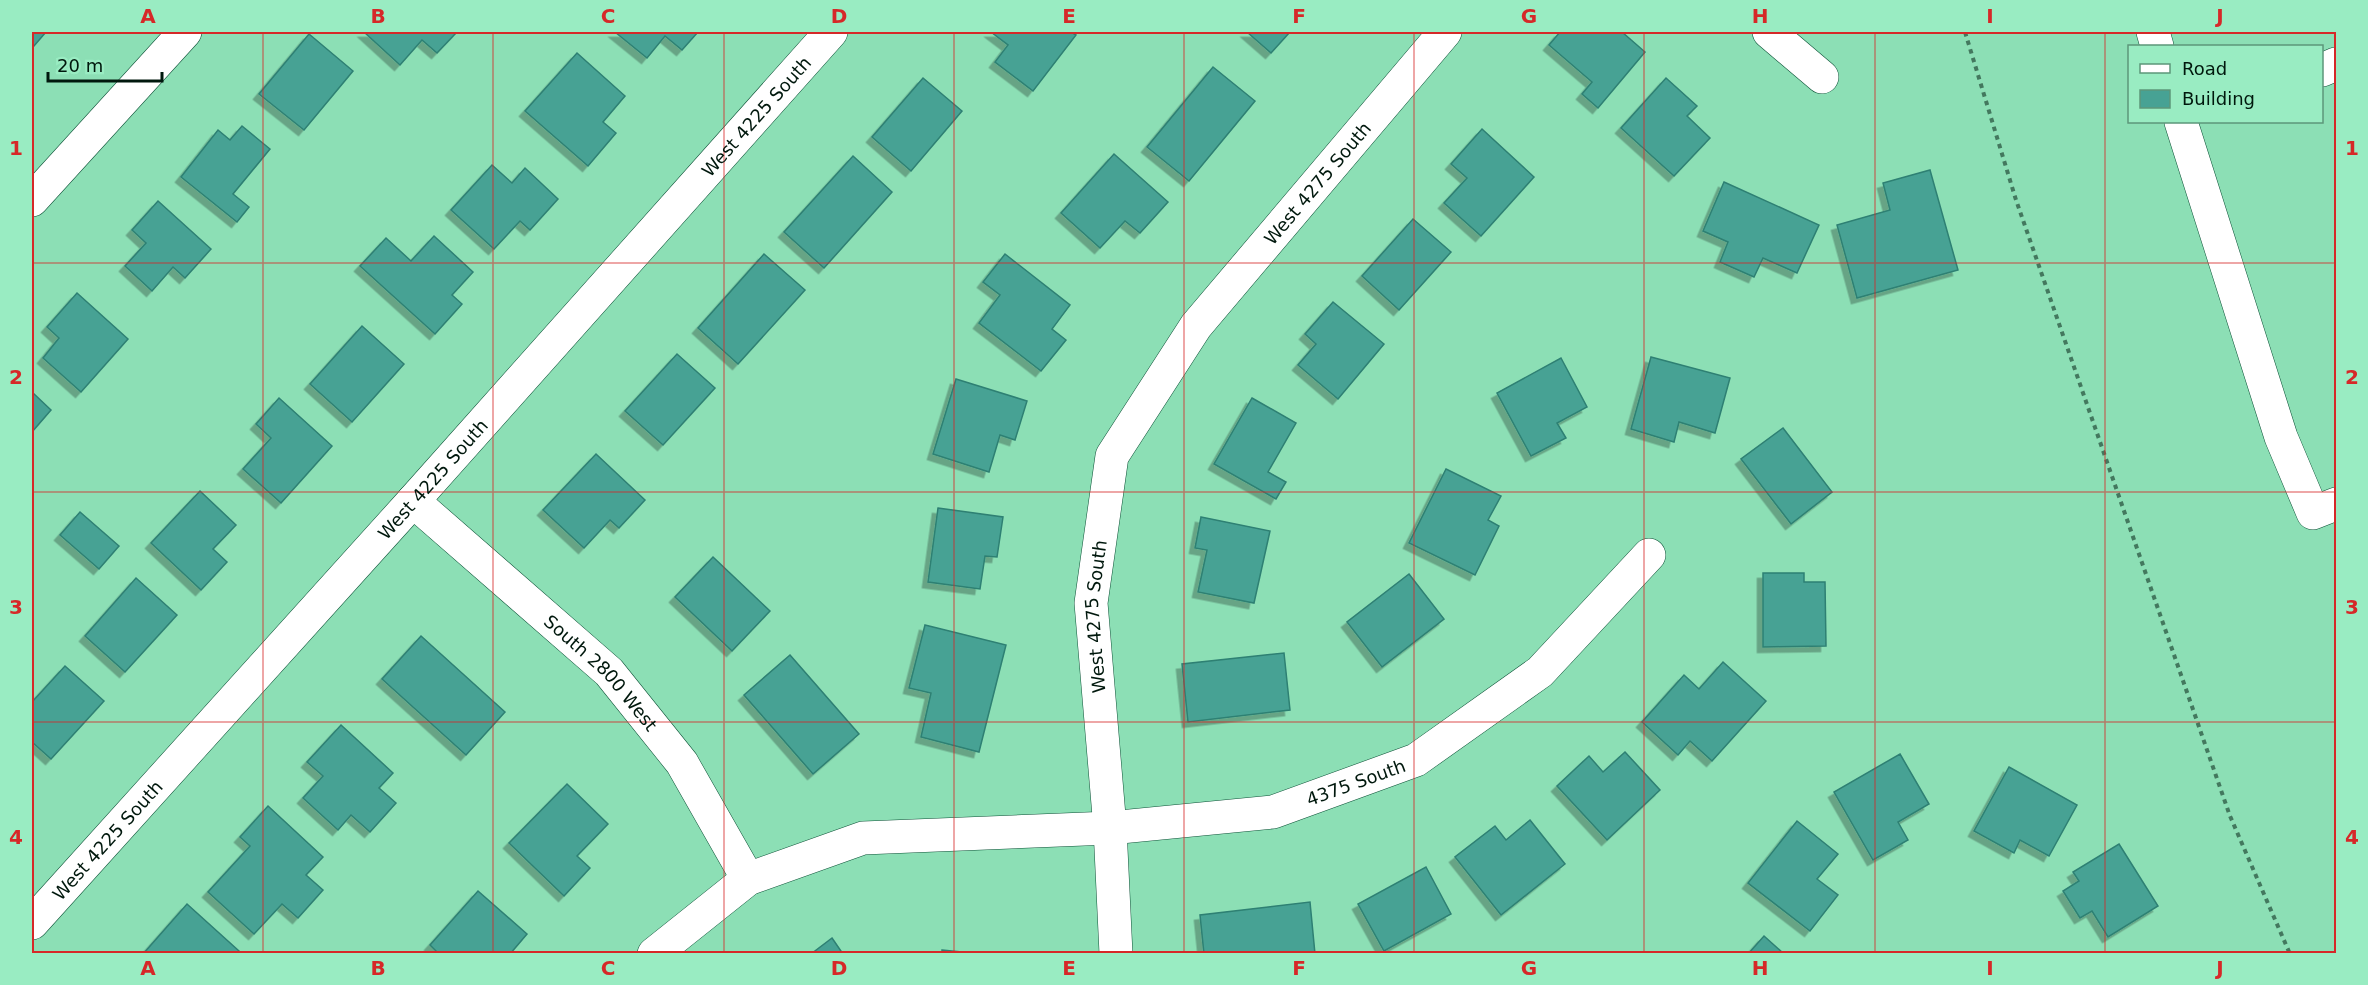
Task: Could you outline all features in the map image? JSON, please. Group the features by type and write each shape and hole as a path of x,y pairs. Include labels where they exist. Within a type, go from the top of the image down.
{"street":[{"path":"34,192 185,32"},
{"name":"West 4225 South","path":"32,923 413,501 831,32"},
{"name":"West 4275 South","path":"1110,828 1091,603 1112,456 1196,326 1445,32"},
{"path":"1768,32 1822,77"},
{"path":"2323,70 2337,64"},
{"path":"2182,123 2281,437 2313,513 2337,504"},
{"name":"South 2800 West","path":"413,501 609,672 682,763 748,879"},
{"name":"4375 South","path":"1110,828 1273,812 1416,760 1540,672 1649,555"},
{"path":"654,954 748,879 863,838 1110,828 1116,954"}],"path":[{"path":"1965,32 2016,200 2230,816 2290,954"}],"building":[{"path":"32,32 46,32 34,46 32,44"},
{"path":"364,32 457,32 437,53 422,40 400,65"},
{"path":"615,32 698,32 682,50 665,36 647,58"},
{"path":"991,32 1071,32 1076,35 1033,91 995,62 1008,45"},
{"path":"1247,32 1290,32 1271,53"},
{"path":"1560,32 1622,32 1645,52 1598,108 1582,94 1592,82 1549,45"},
{"path":"309,34 353,71 304,130 259,94"},
{"path":"577,53 625,96 603,122 616,133 588,166 525,111"},
{"path":"1213,67 1255,101 1189,181 1147,147"},
{"path":"923,78 962,111 911,171 872,137"},
{"path":"1666,78 1697,106 1687,116 1710,138 1674,176 1621,128"},
{"path":"242,126 270,149 233,194 249,207 237,222 181,177 218,130 230,140"},
{"path":"1482,129 1534,177 1481,236 1444,203 1467,178 1451,164"},
{"path":"1114,154 1168,202 1140,233 1125,221 1100,248 1061,213"},
{"path":"853,156 892,192 824,268 784,232"},
{"path":"492,165 512,183 525,168 558,199 530,230 520,221 494,249 451,210"},
{"path":"1930,170 1958,270 1857,298 1837,225 1890,210 1883,183"},
{"path":"1724,182 1819,225 1797,273 1763,258 1754,277 1720,262 1728,242 1703,231"},
{"path":"158,201 211,249 185,278 173,267 152,291 125,266 146,243 132,230"},
{"path":"1413,219 1451,252 1399,310 1362,276"},
{"path":"434,236 473,272 452,295 462,304 435,334 360,266 386,238 411,261"},
{"path":"764,254 805,290 738,364 698,328"},
{"path":"1005,254 1070,305 1052,329 1066,340 1041,371 979,323 1000,295 983,282"},
{"path":"77,293 128,339 81,392 43,358 59,338 47,327"},
{"path":"1333,302 1384,344 1338,399 1298,365 1316,344 1305,334"},
{"path":"362,326 404,364 352,422 310,384"},
{"path":"677,354 715,388 663,445 625,411"},
{"path":"1651,357 1730,378 1715,433 1679,422 1674,442 1631,429"},
{"path":"1561,358 1587,407 1557,423 1566,438 1531,456 1497,393"},
{"path":"956,379 1027,401 1015,440 1000,435 989,472 933,454"},
{"path":"32,392 51,410 32,432"},
{"path":"279,398 332,446 281,503 243,469 271,438 256,424"},
{"path":"1252,398 1296,423 1268,472 1286,482 1276,499 1214,464"},
{"path":"1783,428 1832,492 1791,524 1741,459"},
{"path":"596,454 645,500 619,528 610,520 584,548 543,510"},
{"path":"1446,469 1501,496 1488,520 1499,526 1475,575 1409,543"},
{"path":"200,491 236,525 213,549 227,562 201,590 151,543"},
{"path":"938,508 1003,517 997,557 985,556 980,589 928,582"},
{"path":"80,512 119,546 99,569 60,535"},
{"path":"1201,517 1270,531 1254,603 1198,592 1207,550 1195,548"},
{"path":"713,557 770,611 732,651 675,597"},
{"path":"1763,573 1804,573 1804,582 1825,582 1826,646 1763,647"},
{"path":"1409,574 1444,619 1382,667 1347,622"},
{"path":"136,578 177,615 125,672 85,636"},
{"path":"925,625 1006,645 979,752 921,737 931,693 909,688"},
{"path":"421,636 505,712 466,755 382,679"},
{"path":"1284,653 1290,710 1188,722 1182,664"},
{"path":"790,655 859,734 813,774 744,695"},
{"path":"1723,662 1766,701 1712,761 1690,741 1678,755 1642,722 1684,675 1699,689"},
{"path":"65,666 104,701 51,759 32,742 32,702"},
{"path":"341,725 393,773 379,788 396,803 370,832 351,815 338,830 303,798 323,776 307,762"},
{"path":"1625,752 1660,790 1607,840 1557,786 1589,756 1603,772"},
{"path":"1900,754 1929,804 1898,822 1908,840 1873,860 1834,792"},
{"path":"2009,767 2077,805 2049,856 2020,840 2014,853 1974,831"},
{"path":"567,784 608,824 577,856 590,868 564,896 509,843"},
{"path":"268,806 323,857 306,875 323,890 298,918 282,904 254,934 208,892 250,846 240,837"},
{"path":"1530,820 1565,864 1501,915 1455,857 1495,826 1506,840"},
{"path":"1797,821 1838,854 1817,879 1838,895 1810,931 1748,883"},
{"path":"2119,844 2158,906 2108,937 2092,911 2080,918 2063,891 2079,881 2073,872"},
{"path":"1426,867 1451,914 1384,951 1358,904"},
{"path":"478,891 527,934 510,954 439,954 430,945"},
{"path":"1310,902 1315,954 1204,954 1200,915"},
{"path":"187,904 239,951 236,954 143,954"},
{"path":"1764,936 1784,954 1748,954"},
{"path":"832,938 843,954 811,954"},
{"path":"942,950 982,954 942,954"}]}
